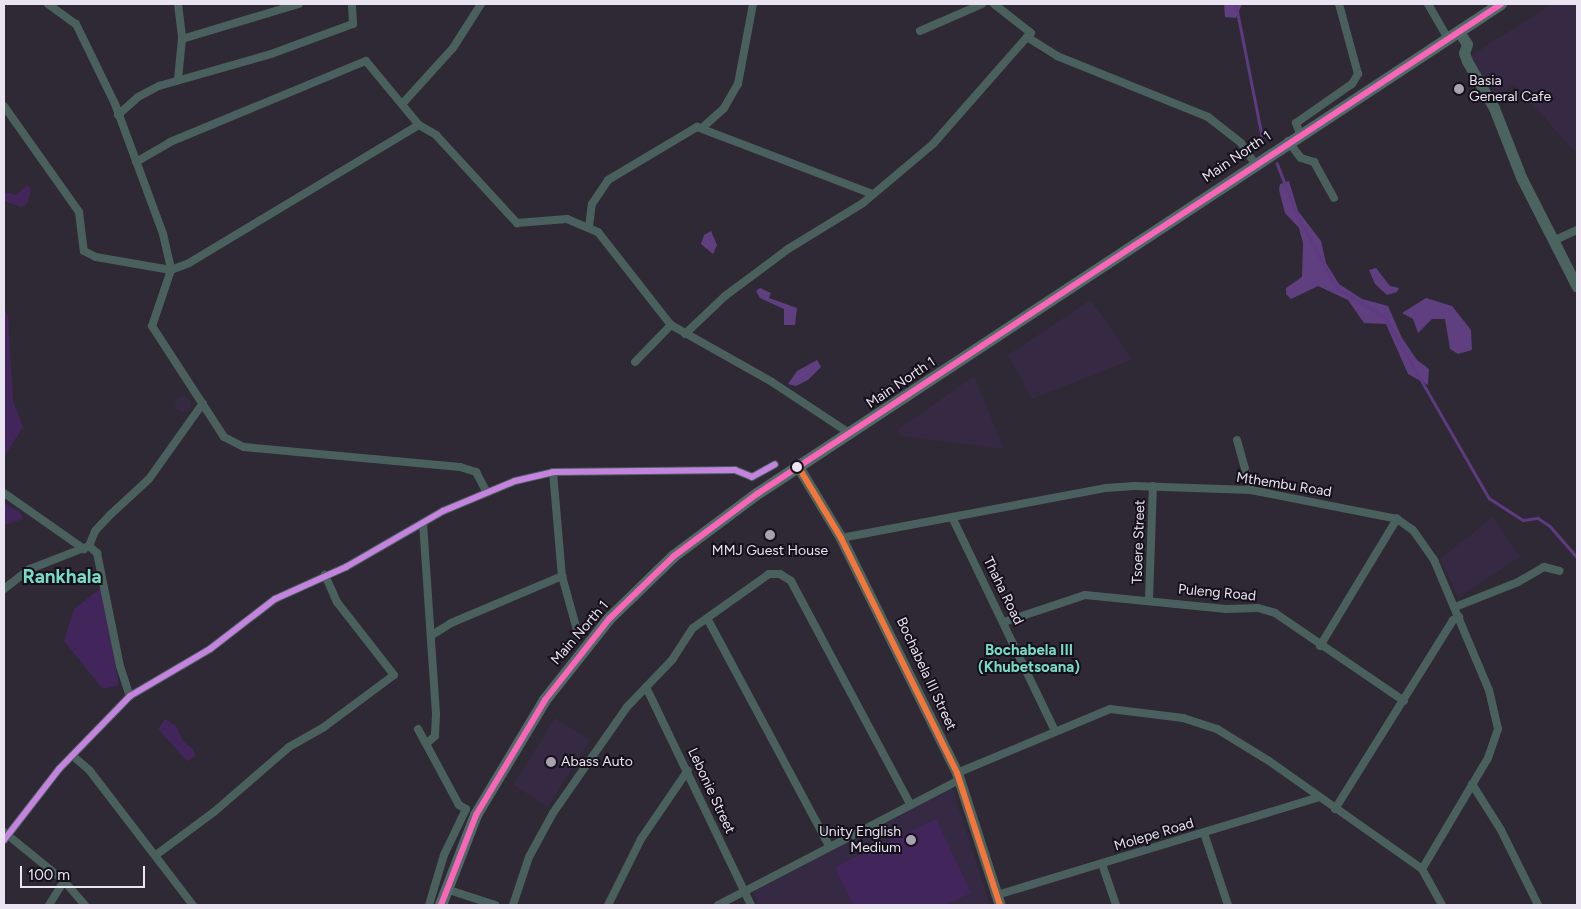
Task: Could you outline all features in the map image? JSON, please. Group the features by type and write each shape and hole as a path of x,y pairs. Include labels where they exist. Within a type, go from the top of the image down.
{"main road":[{"name":"Main North 1","path":"440,905 476,815 501,768 566,670 609,619 674,556 769,486 851,434 1288,141 1501,4"}],"street":[{"path":"48,4 76,24 118,115 163,234 171,270 152,326 224,437 238,446 460,467 476,472 486,491"},
{"path":"178,4 182,39 178,79"},
{"path":"182,39 299,4"},
{"path":"118,115 138,97 178,79 271,54 353,24 352,4"},
{"path":"404,102 453,48 481,4"},
{"path":"702,128 724,108 738,84 753,4"},
{"path":"920,31 982,4"},
{"path":"685,334 698,319 783,252 872,194 934,144 1031,33 994,4"},
{"path":"1300,134 1296,123 1352,84 1358,74 1339,4"},
{"path":"1428,4 1453,35 1468,44 1464,53 1467,61 1494,108 1521,177 1577,287"},
{"path":"1027,37 1057,56 1208,117 1241,143 1255,164"},
{"path":"136,162 187,134 366,61 404,102 419,125 436,135 516,223 567,219 598,232 671,325 772,382 851,434"},
{"path":"4,106 66,198 79,212 84,251 96,257 171,270 188,263 419,125"},
{"path":"589,228 592,204 608,180 697,127 872,194"},
{"path":"1288,141 1301,158 1314,162 1334,198"},
{"path":"1553,240 1577,230"},
{"path":"635,362 671,325"},
{"path":"4,589 30,569 86,548 105,521 149,480 203,403"},
{"path":"1237,440 1251,490"},
{"path":"85,905 64,881 5,836 73,756 130,696 210,649 275,599 486,491 553,472 735,470 752,477 775,464"},
{"name":"Bochabela III Street","path":"799,468 842,538 958,776 999,900"},
{"path":"553,472 562,576 577,630"},
{"path":"759,472 769,486"},
{"name":"Mthembu Road","path":"842,538 1106,488 1153,486 1251,490 1397,519 1422,540 1455,607 1491,698 1498,729 1488,758 1422,869"},
{"name":"Tsoere Street","path":"1149,599 1153,486"},
{"path":"4,493 86,548 97,553 120,666 130,696"},
{"name":"Thaha Road","path":"952,517 1055,731"},
{"path":"1320,646 1397,519"},
{"path":"423,523 423,569 432,635 435,736 426,744"},
{"path":"1455,607 1518,582 1544,567 1560,571"},
{"path":"513,905 529,857 553,813 628,707 693,628 769,574 780,574 791,581 910,804"},
{"path":"156,856 214,812 289,746 324,727 394,675 337,602 325,575"},
{"path":"432,635 451,623 562,576"},
{"name":"Puleng Road","path":"1004,622 1086,595 1149,599 1226,609 1258,608 1275,613 1320,646 1404,701"},
{"path":"707,618 829,846"},
{"path":"1335,808 1404,701 1453,620 1459,618"},
{"name":"Lebonie Street","path":"646,687 688,770 751,905"},
{"path":"718,905 910,804 958,776 1055,731 1110,709 1183,718 1217,729 1269,761 1317,798 1335,808 1422,869 1442,905"},
{"path":"418,729 459,805 466,809 444,855 428,905"},
{"path":"73,756 90,771 192,905"},
{"path":"608,905 641,839 688,770"},
{"path":"1472,784 1501,830 1538,905"},
{"name":"Molepe Road","path":"999,900 1102,864 1317,798"},
{"path":"1204,833 1228,905"},
{"path":"1102,864 1116,905"},
{"path":"49,905 64,881"},
{"path":"446,889 495,905"}],"shaded area":[{"path":"1224,4 1242,4 1236,18 1225,17"},
{"path":"1552,4 1577,4 1577,154 1514,84 1497,98 1469,57"},
{"path":"1289,181 1298,211 1321,241 1326,263 1339,284 1362,299 1388,306 1402,338 1417,360 1429,369 1428,385 1408,374 1386,324 1364,323 1348,300 1318,286 1291,299 1286,294 1286,288 1302,277 1303,243 1299,228 1285,213 1279,190 1280,184"},
{"path":"27,185 31,188 28,202 22,207 4,201 4,192 16,195"},
{"path":"711,231 717,245 713,254 701,244 704,235"},
{"path":"1376,268 1390,286 1399,288 1397,292 1387,295 1375,284 1369,270"},
{"path":"760,288 771,293 769,298 797,308 795,325 784,325 784,309 760,298 756,291"},
{"path":"1426,298 1452,306 1471,330 1472,350 1458,354 1450,349 1445,319 1432,319 1418,333 1413,319 1402,313"},
{"path":"1090,300 1133,359 1032,399 1008,355"},
{"path":"4,307 8,316 13,401 23,427 4,457"},
{"path":"817,360 821,367 808,380 796,386 788,384 797,371"},
{"path":"974,376 1004,449 901,436 897,430"},
{"path":"180,396 186,396 191,401 189,410 180,412 175,407 175,401"},
{"path":"4,503 20,512 23,519 4,525"},
{"path":"1493,517 1520,557 1459,597 1440,559"},
{"path":"101,588 119,685 103,689 64,641 74,609"},
{"name":"Abass Auto","path":"555,718 590,740 548,807 513,785"},
{"path":"165,719 176,726 183,741 193,749 195,755 190,760 187,761 158,729"},
{"name":"Unity English Medium","path":"952,787 990,905 759,905 753,892"},
{"path":"936,819 971,893 945,905 853,905 835,867"}],"waterway":[{"path":"1236,4 1262,135"},
{"path":"1277,163 1298,217 1338,289 1385,317 1489,498 1523,520 1538,518 1550,526 1577,557"}],"transit line":[{"path":"441,905 476,815 545,700 609,619 674,556 757,494 1501,4"},
{"path":"4,840 59,769 130,696 210,649 275,599 346,567 443,511 515,481 553,472 735,470 752,477 775,464"},
{"path":"799,468 841,538 957,773 1000,905"}],"place":[{"name":"Basia General Cafe","path":"1459,89"},
{"name":"MMJ Guest House","path":"770,535"},
{"name":"Abass Auto","path":"551,762"},
{"name":"Unity English Medium","path":"911,840"}],"district":[{"name":"Rankhala","path":"62,577"},
{"name":"Bochabela III (Khubetsoana)","path":"1029,658"}]}
